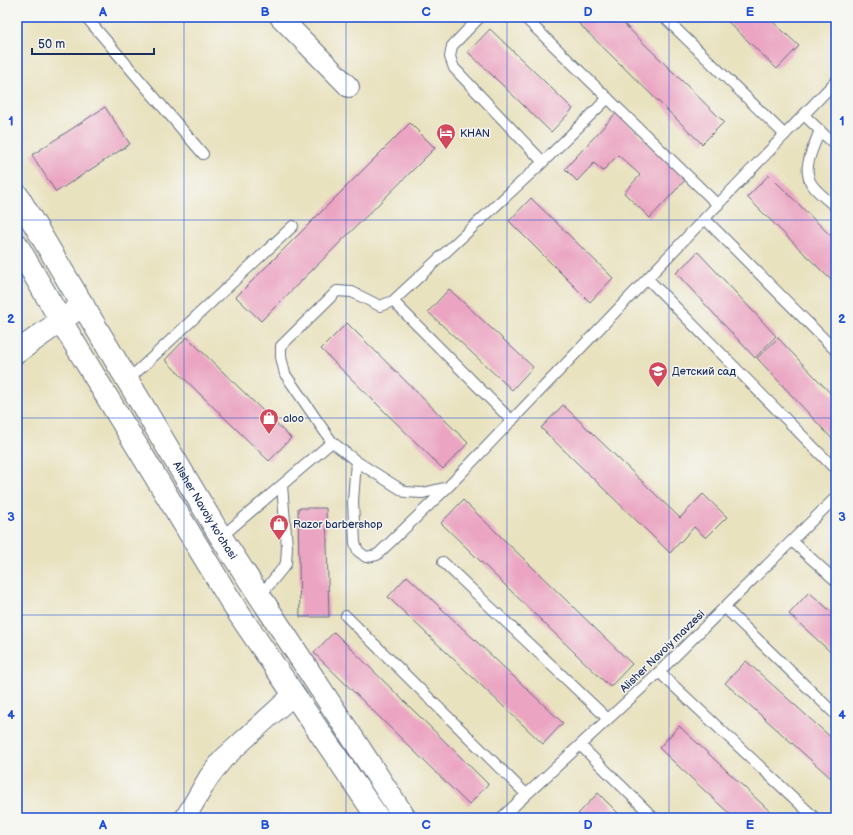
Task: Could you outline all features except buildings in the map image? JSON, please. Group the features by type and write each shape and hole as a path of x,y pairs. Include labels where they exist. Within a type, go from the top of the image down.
{"main road":[{"name":"Alisher Navoiy ko'chasi","path":"17,195 221,537 405,818"},
{"path":"17,245 61,321 235,608 378,818"},
{"path":"17,352 83,305"}],"street":[{"path":"280,17 350,87"},
{"path":"185,818 209,777 223,759 294,694"}],"lane":[{"path":"86,17 203,154"},
{"path":"480,17 452,46 450,57 454,68 543,162"},
{"path":"524,17 718,205"},
{"path":"664,17 785,135"},
{"path":"356,461 353,502 355,544 358,551 366,557 378,555 448,487 648,279 836,80"},
{"path":"448,487 423,493 406,492 356,461 332,442 285,374 281,357 281,346 337,291 352,292 380,306 393,301 543,162 608,98"},
{"path":"804,115 836,146"},
{"path":"820,130 809,161 808,172 813,186 836,207"},
{"path":"705,219 836,351"},
{"path":"128,380 294,226"},
{"path":"648,279 836,470"},
{"path":"393,301 512,420"},
{"path":"221,537 332,442"},
{"path":"260,596 286,564 287,548 282,485"},
{"name":"Alisher Navoiy mavzesi","path":"507,816 526,794 659,672 836,497"},
{"path":"792,541 836,581"},
{"path":"443,562 608,720"},
{"path":"725,608 836,715"},
{"path":"346,616 526,794"},
{"path":"659,672 815,818"},
{"path":"580,744 654,818"}],"place":[{"name":"KHAN","path":"446,150"},
{"name":"Детский сад","path":"658,388"},
{"name":"aloo","path":"269,435"},
{"name":"Razor barbershop","path":"279,541"}]}
